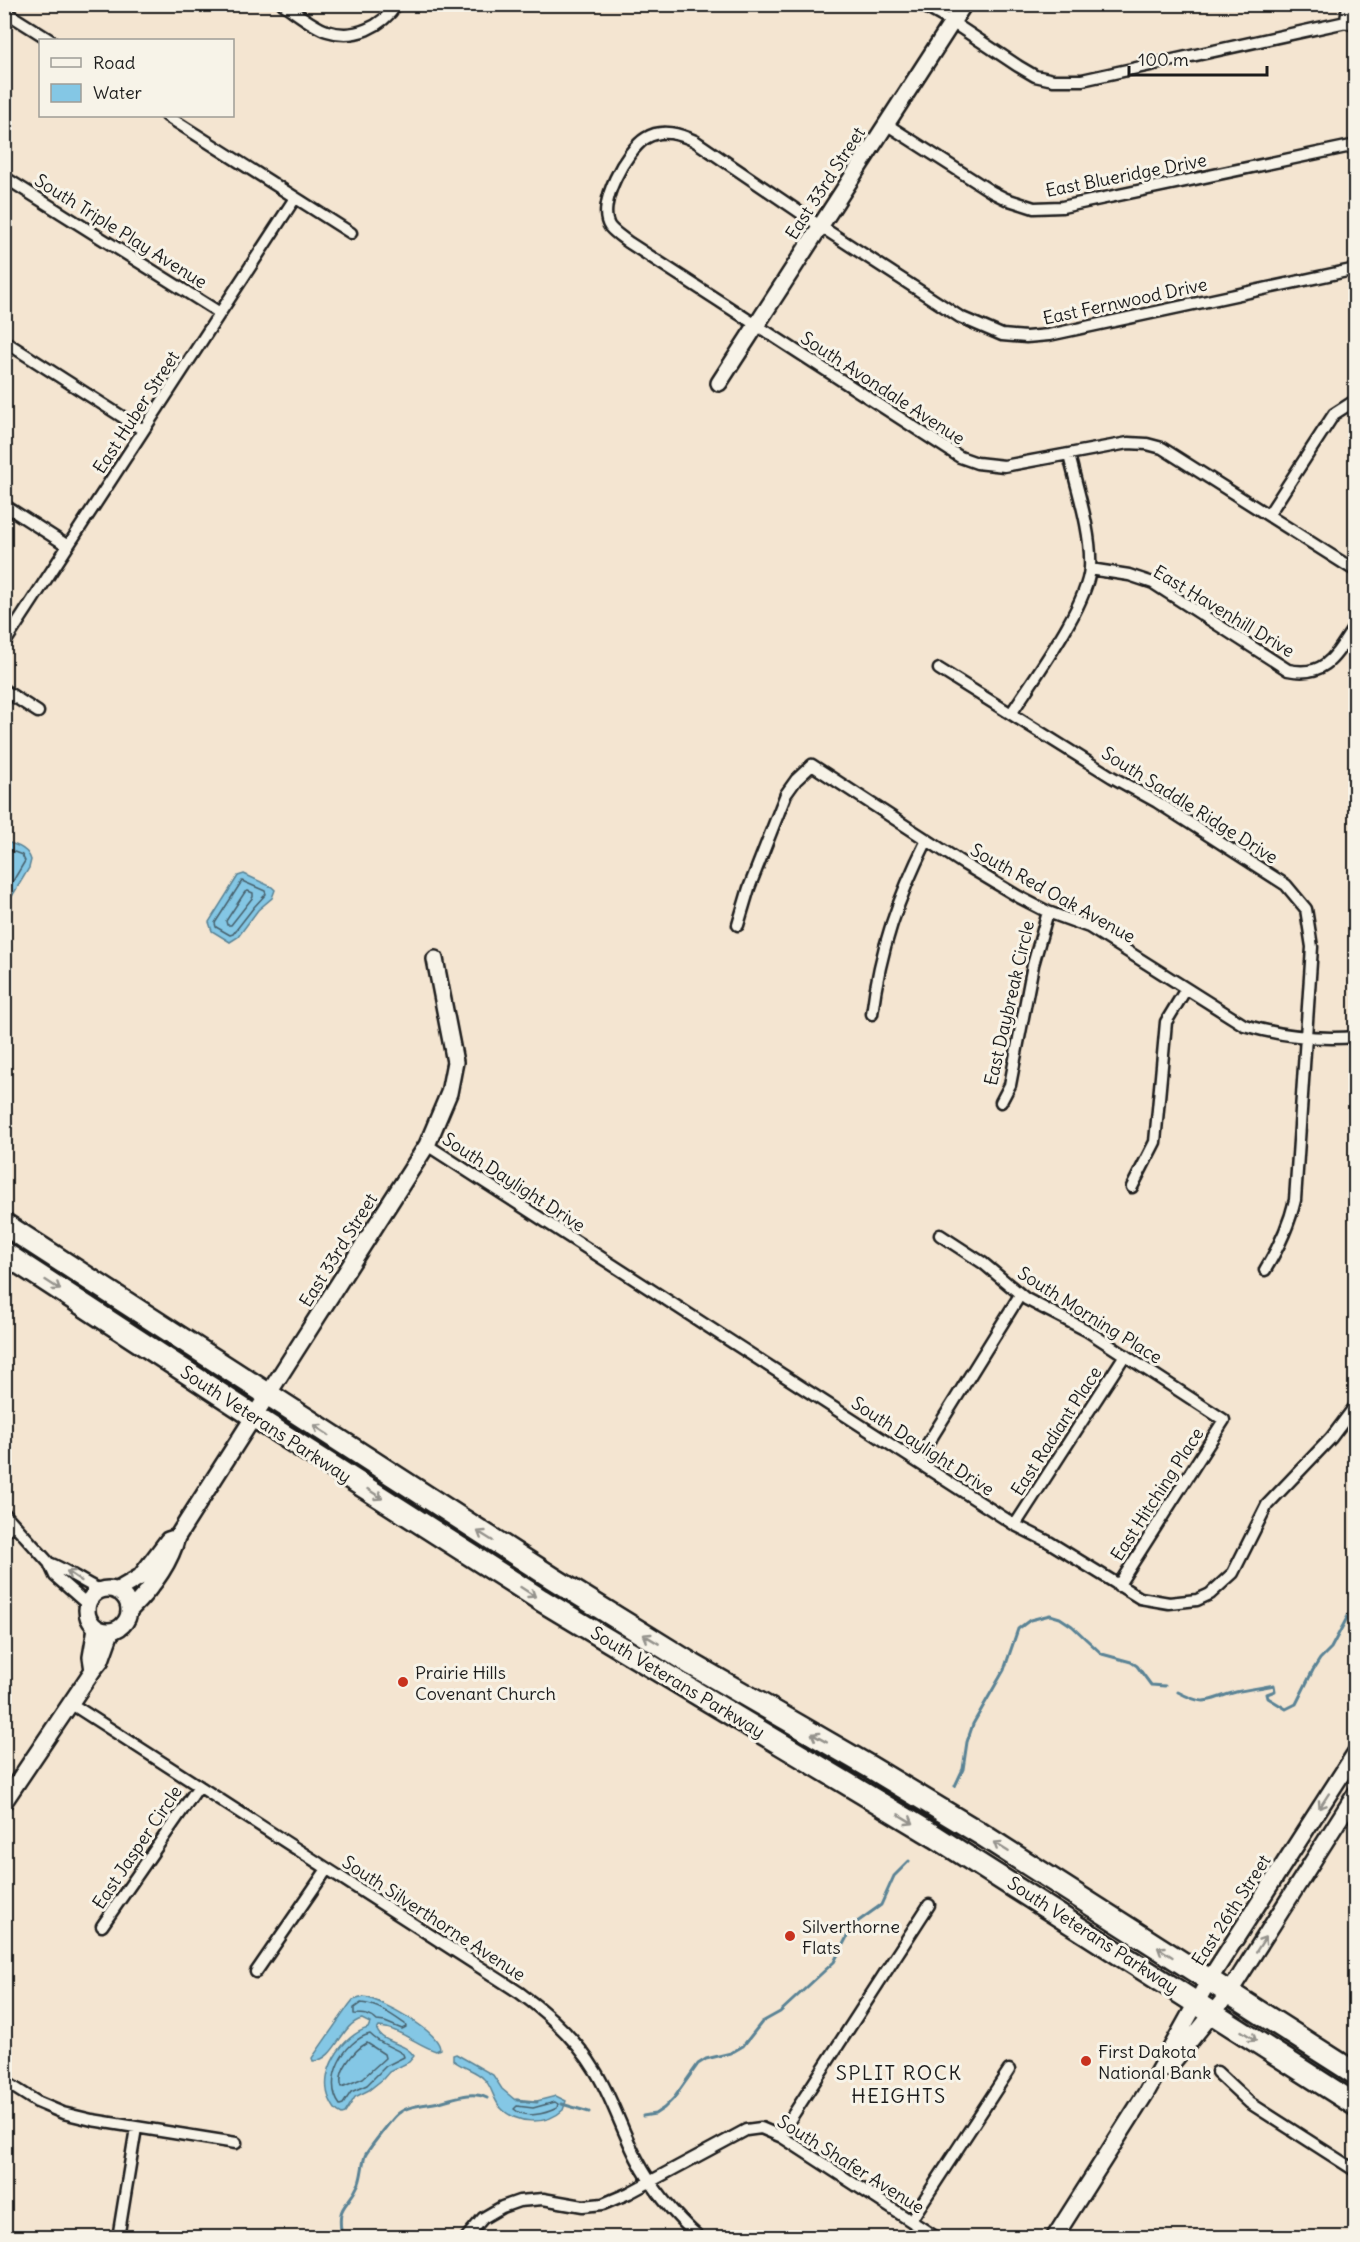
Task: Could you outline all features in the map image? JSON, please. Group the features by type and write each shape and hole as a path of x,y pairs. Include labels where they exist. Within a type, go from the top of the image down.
{"highway":[{"name":"South Veterans Parkway","path":"4,1224 554,1580 693,1665 981,1834 1356,2074"},
{"name":"South Veterans Parkway","path":"4,1252 255,1417 541,1600 936,1837 1356,2105"}],"street":[{"path":"283,4 326,31 353,33 377,25 397,4"},
{"path":"920,4 1035,76 1067,81 1082,80 1351,24 1348,4"},
{"name":"East 33rd Street","path":"719,383 964,4"},
{"path":"4,11 48,39"},
{"path":"169,117 351,233"},
{"name":"East Blueridge Drive","path":"886,124 992,192 1034,208 1062,207 1356,145"},
{"name":"East Fernwood Drive","path":"755,325 628,242 609,226 606,211 608,191 633,149 646,137 676,133 695,141 960,317 1002,335 1026,337 1049,335 1356,268"},
{"name":"South Triple Play Avenue","path":"4,177 220,313"},
{"name":"East Huber Street","path":"4,644 296,198"},
{"name":"South Avondale Avenue","path":"755,325 960,457 977,463 1004,466 1128,443 1162,448 1356,571"},
{"path":"4,341 143,430"},
{"path":"1269,514 1334,414 1356,400"},
{"path":"1011,714 1083,598 1090,569 1088,539 1069,455"},
{"path":"4,505 68,546"},
{"name":"East Havenhill Drive","path":"1090,569 1129,575 1153,584 1288,670 1300,673 1318,670 1335,656 1356,624"},
{"name":"South Saddle Ridge Drive","path":"939,669 1112,777 1167,808 1275,877 1295,893 1306,909 1312,947 1294,1200 1282,1243 1265,1270"},
{"path":"4,690 38,712"},
{"name":"South Red Oak Avenue","path":"738,925 749,888 786,794 796,780 812,765 1019,897 1048,912 1089,927 1244,1024 1270,1032 1305,1038 1356,1037"},
{"path":"872,1014 893,915 907,879 927,840"},
{"name":"East Daybreak Circle","path":"1001,1102 1010,1085 1033,965 1048,912"},
{"name":"East 33rd Street","path":"4,1802 101,1660 111,1632 124,1625 130,1610 146,1594 169,1559 177,1537 427,1145 449,1093 455,1062 435,959"},
{"path":"1132,1187 1155,1142 1166,1022 1186,989"},
{"name":"South Daylight Drive","path":"427,1145 1015,1525 1049,1542 1140,1598 1154,1602 1188,1602 1210,1594 1233,1573 1267,1505 1354,1412"},
{"name":"South Morning Place","path":"940,1235 983,1263 1020,1294 1047,1311 1086,1330 1224,1420"},
{"path":"917,1461 1020,1294"},
{"name":"East Radiant Place","path":"1015,1525 1125,1355"},
{"name":"East Hitching Place","path":"1118,1586 1224,1420"},
{"path":"4,1513 49,1563 55,1576 88,1605"},
{"path":"4,1532 13,1524"},
{"name":"East 33rd Street","path":"116,1591 140,1577 168,1540 177,1537"},
{"path":"49,1563 100,1590 116,1591 125,1597 130,1610"},
{"path":"100,1590 88,1605 88,1616 96,1628 111,1632"},
{"path":"93,1670 91,1657 96,1628"},
{"name":"South Silverthorne Avenue","path":"70,1704 520,1993 553,2020 577,2045 595,2071 611,2100 633,2152 650,2181 669,2207 700,2238"},
{"name":"East 26th Street","path":"1205,2007 1209,1980 1356,1752"},
{"name":"East Jasper Circle","path":"102,1926 199,1786"},
{"name":"East 26th Street","path":"1054,2238 1146,2093 1205,2007 1229,1993 1356,1793"},
{"path":"256,1972 327,1869"},
{"path":"780,2135 930,1905"},
{"path":"910,2220 1009,2070"},
{"path":"1217,2072 1250,2103 1356,2171"},
{"path":"4,2081 37,2102 63,2113 136,2128 236,2144"},
{"path":"118,2238 136,2128"},
{"name":"South Shafer Avenue","path":"466,2238 475,2225 493,2212 519,2200 534,2199 593,2206 614,2200 746,2130 761,2128 780,2135 937,2238"}],"water":[{"path":"5,842 17,845 31,860 29,868 5,908"},
{"path":"244,874 275,890 272,898 258,910 238,937 230,942 212,931 209,922 238,876"},
{"path":"364,1997 395,2010 420,2025 437,2042 440,2049 436,2051 394,2030 379,2027 377,2030 380,2035 410,2051 414,2056 409,2062 389,2072 369,2090 355,2097 342,2114 333,2106 327,2089 330,2067 335,2056 350,2038 368,2028 370,2023 362,2019 355,2022 328,2055 313,2061 312,2058 353,2000"},
{"path":"456,2054 493,2075 502,2089 514,2099 533,2102 556,2096 566,2101 563,2110 540,2121 522,2120 506,2113 481,2076 453,2060 453,2055"}],"waterway":[{"path":"1178,1692 1196,1700 1208,1701 1236,1692 1274,1685 1275,1691 1267,1694 1268,1698 1286,1709 1296,1704 1313,1670 1331,1648 1356,1601"},
{"path":"955,1786 963,1769 967,1742 973,1724 1004,1670 1018,1629 1030,1620 1050,1615 1060,1618 1102,1654 1131,1662 1137,1666 1151,1685 1165,1686"},
{"path":"643,2116 655,2114 664,2108 698,2064 706,2059 731,2053 743,2046 762,2022 780,2012 834,1962 853,1925 881,1905 894,1876 909,1861"},
{"path":"342,2238 340,2218 359,2183 365,2156 396,2116 409,2108 465,2095 487,2098"},
{"path":"517,2100 537,2102"},
{"path":"562,2104 589,2112"}],"place":[{"name":"Prairie Hills Covenant Church","path":"403,1682"},
{"name":"Silverthorne Flats","path":"790,1936"},
{"name":"First Dakota National Bank","path":"1086,2061"}],"district":[{"name":"SPLIT ROCK HEIGHTS","path":"899,2084"}]}
